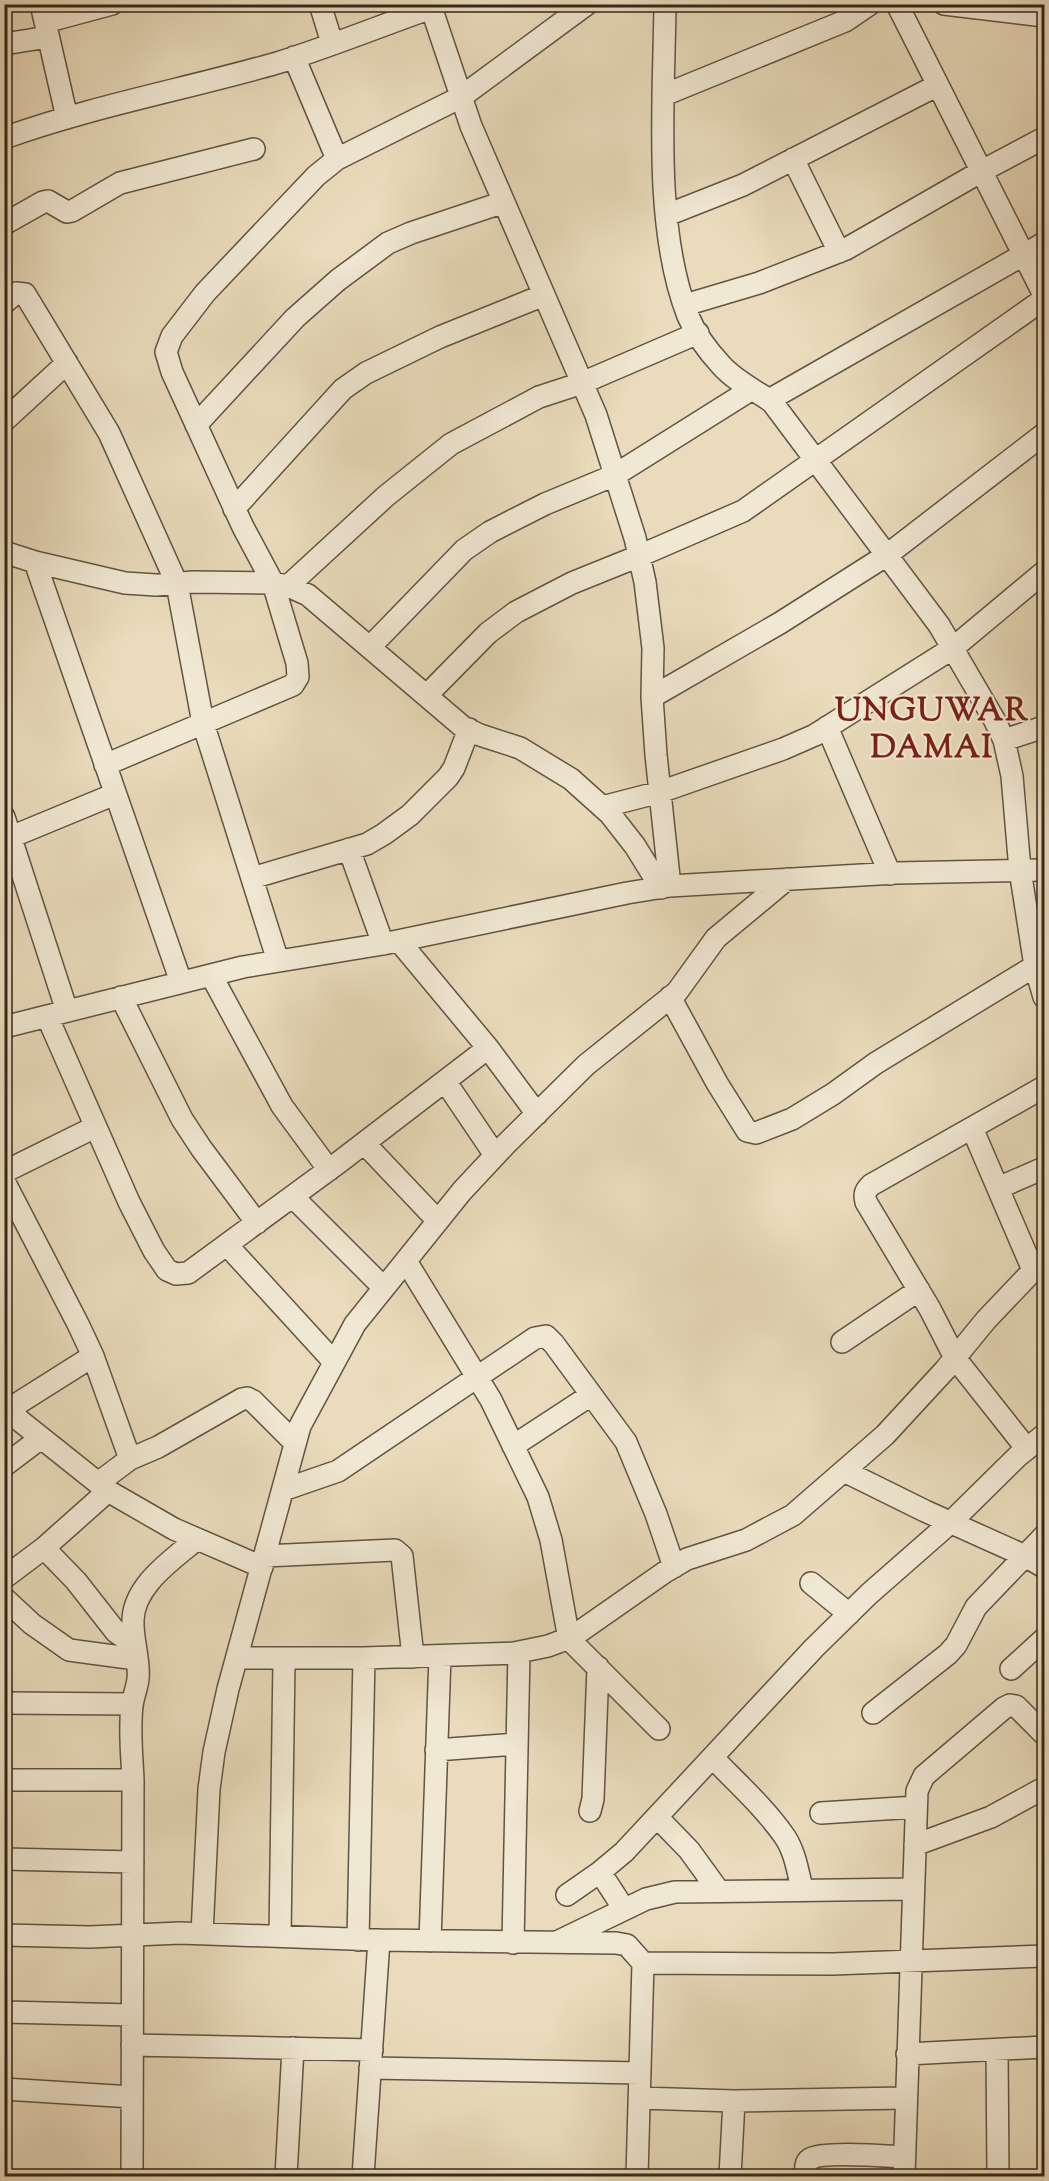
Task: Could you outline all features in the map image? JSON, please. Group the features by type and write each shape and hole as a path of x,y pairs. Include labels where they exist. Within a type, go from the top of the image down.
{"street":[{"path":"4,44 44,21 112,4"},
{"path":"320,4 332,43"},
{"path":"105,765 293,685 298,677 280,585 234,509 172,372 166,352 172,336 205,293 316,176 337,159 461,97 587,4"},
{"path":"665,4 664,151 667,215 675,272 689,317 721,366 733,377 760,394 816,461 939,625 995,721 1004,740 1012,776 1020,870 1035,966 1044,997"},
{"path":"664,95 845,21 870,4"},
{"path":"427,695 488,633 516,612 572,583 743,512 1044,297 897,4"},
{"path":"944,4 1044,16"},
{"path":"4,138 68,118 294,57 431,6 471,126 596,415 639,556 645,582 653,648 652,696 666,887"},
{"path":"44,21 68,118"},
{"path":"294,57 337,159"},
{"path":"667,215 743,185 938,85"},
{"path":"685,305 759,284 839,252 1044,138"},
{"path":"4,224 43,202 48,201 67,212 72,211 120,183 254,149"},
{"path":"794,159 839,252"},
{"path":"196,425 295,318 338,280 388,243 504,202"},
{"path":"370,647 464,550 490,532 545,504 615,475 760,394 1044,243"},
{"path":"4,303 16,293 25,294 114,443 177,584 203,723 278,961"},
{"path":"234,509 343,389 366,373 441,337 544,295"},
{"path":"280,585 451,444 538,397 582,383 698,333"},
{"path":"4,421 67,363"},
{"path":"652,696 789,618 887,555 1044,434"},
{"path":"4,552 35,562 124,583 280,585 308,595 469,729 520,748 571,779 602,807 666,887"},
{"path":"35,562 181,982"},
{"path":"602,807 660,792 783,749 815,735 953,648 1044,572"},
{"path":"827,727 890,874"},
{"path":"1004,740 1044,727"},
{"path":"252,878 366,844 384,834 448,777 454,768 469,729"},
{"path":"11,837 116,794"},
{"path":"4,817 67,1011"},
{"path":"349,849 391,942 488,1048 537,1114"},
{"path":"4,1027 211,975 666,887 890,874 1044,870"},
{"path":"202,1934 209,1789 214,1752 228,1689 300,1426 354,1324 462,1191 495,1155 586,1065 677,992 716,938 787,879"},
{"path":"670,998 717,1083 747,1131 756,1133 792,1119 833,1094 876,1063 1035,966"},
{"path":"211,975 282,1106 329,1170"},
{"path":"121,997 182,1119 257,1223"},
{"path":"46,1016 129,1202 154,1251 167,1270 176,1274 189,1273 329,1170 488,1048"},
{"path":"445,1081 495,1155"},
{"path":"1027,1449 955,1358 919,1290 866,1202 865,1191 871,1185 1044,1087"},
{"path":"4,1173 95,1127"},
{"path":"237,1658 440,1656 519,1652 548,1646 569,1638 687,1559 746,1540 792,1515 885,1435 1039,1264 998,1188 972,1128"},
{"path":"364,1143 438,1221"},
{"path":"998,1188 1044,1168"},
{"path":"4,1181 10,1204 78,1324 93,1356 130,1459"},
{"path":"293,1197 384,1288"},
{"path":"227,1245 334,1362"},
{"path":"406,1261 478,1378 538,1497 551,1540 569,1638 659,1729"},
{"path":"842,1342 919,1290"},
{"path":"283,1490 338,1471 536,1338 546,1336 626,1442 636,1461 674,1567"},
{"path":"93,1356 7,1405 19,1420 103,1487 174,1529 197,1539 264,1561 395,1550 399,1552 402,1556 413,1657"},
{"path":"513,1446 591,1395"},
{"path":"4,1578 44,1548 130,1459 158,1447 235,1401 247,1398 253,1401 296,1443"},
{"path":"567,1895 624,1852 713,1758 778,1684 849,1614 1044,1435"},
{"path":"4,1466 41,1438"},
{"path":"844,1471 1044,1567"},
{"path":"873,1713 956,1645 976,1607 1044,1536"},
{"path":"132,2176 133,1780 130,1722 138,1677 133,1608 161,1569 197,1539"},
{"path":"44,1548 76,1581 116,1632 135,1652"},
{"path":"811,1583 849,1614"},
{"path":"4,1598 32,1624 69,1650 135,1652"},
{"path":"1011,1669 1044,1640"},
{"path":"513,1943 519,1652"},
{"path":"430,1941 440,1656"},
{"path":"363,2176 371,2059 364,1658"},
{"path":"280,1936 284,1659"},
{"path":"590,1811 593,1799 598,1667"},
{"path":"4,1703 132,1704"},
{"path":"806,2176 806,2163 815,2157 829,2155 904,2167 916,1807 917,1791 924,1776 1010,1705 1016,1706 1044,1734"},
{"path":"436,1749 517,1744"},
{"path":"713,1758 786,1838 798,1870 802,1889"},
{"path":"4,1780 133,1780"},
{"path":"915,1845 1044,1795"},
{"path":"821,1813 916,1807"},
{"path":"657,1817 689,1850 718,1890"},
{"path":"4,1859 133,1862"},
{"path":"600,1872 624,1908"},
{"path":"556,1943 624,1908 646,1899 675,1892 913,1889"},
{"path":"4,1935 202,1934 627,1945 643,1963 637,2176"},
{"path":"643,1963 833,1964 1044,1956"},
{"path":"4,2012 132,2015"},
{"path":"132,2045 293,2049 371,2059 640,2073"},
{"path":"907,2054 1044,2047"},
{"path":"286,2176 293,2049"},
{"path":"997,2050 998,2176"},
{"path":"4,2089 132,2097"},
{"path":"640,2098 734,2101 905,2098"},
{"path":"730,2176 734,2101"}],"district":[{"name":"UNGUWAR DAMAI","path":"932,728"}]}
